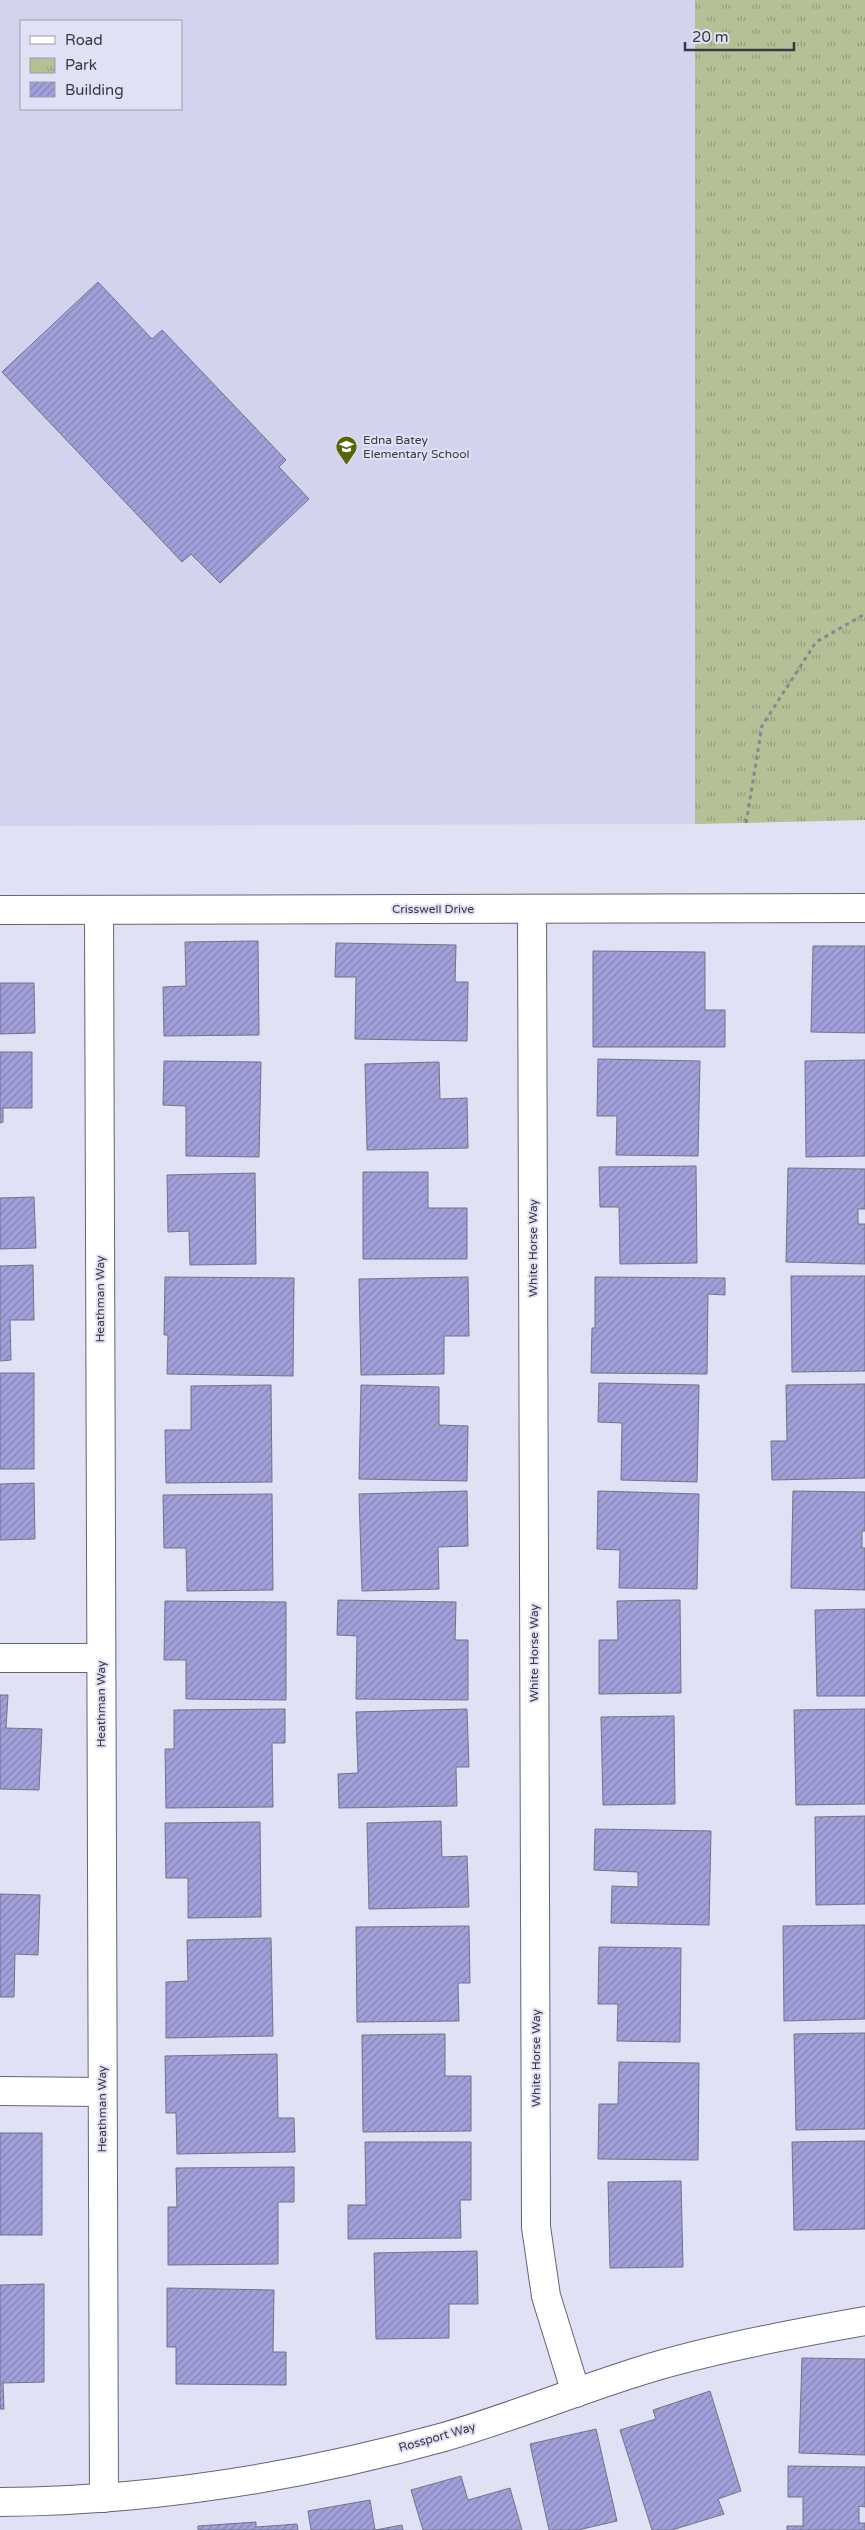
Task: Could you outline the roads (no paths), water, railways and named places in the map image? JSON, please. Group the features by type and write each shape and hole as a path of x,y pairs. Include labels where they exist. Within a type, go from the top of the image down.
{"street":[{"name":"Crisswell Drive","path":"0,910 865,908"},
{"name":"White Horse Way","path":"532,909 536,2227 546,2296 576,2393"},
{"name":"Heathman Way","path":"99,910 104,2498"},
{"path":"0,1658 101,1658"},
{"path":"0,2091 102,2092"},
{"name":"Rossport Way","path":"0,2502 104,2498 219,2485 333,2465 446,2436 661,2365 773,2338 865,2321"}],"place":[{"name":"Edna Batey Elementary School","path":"347,466"}]}
